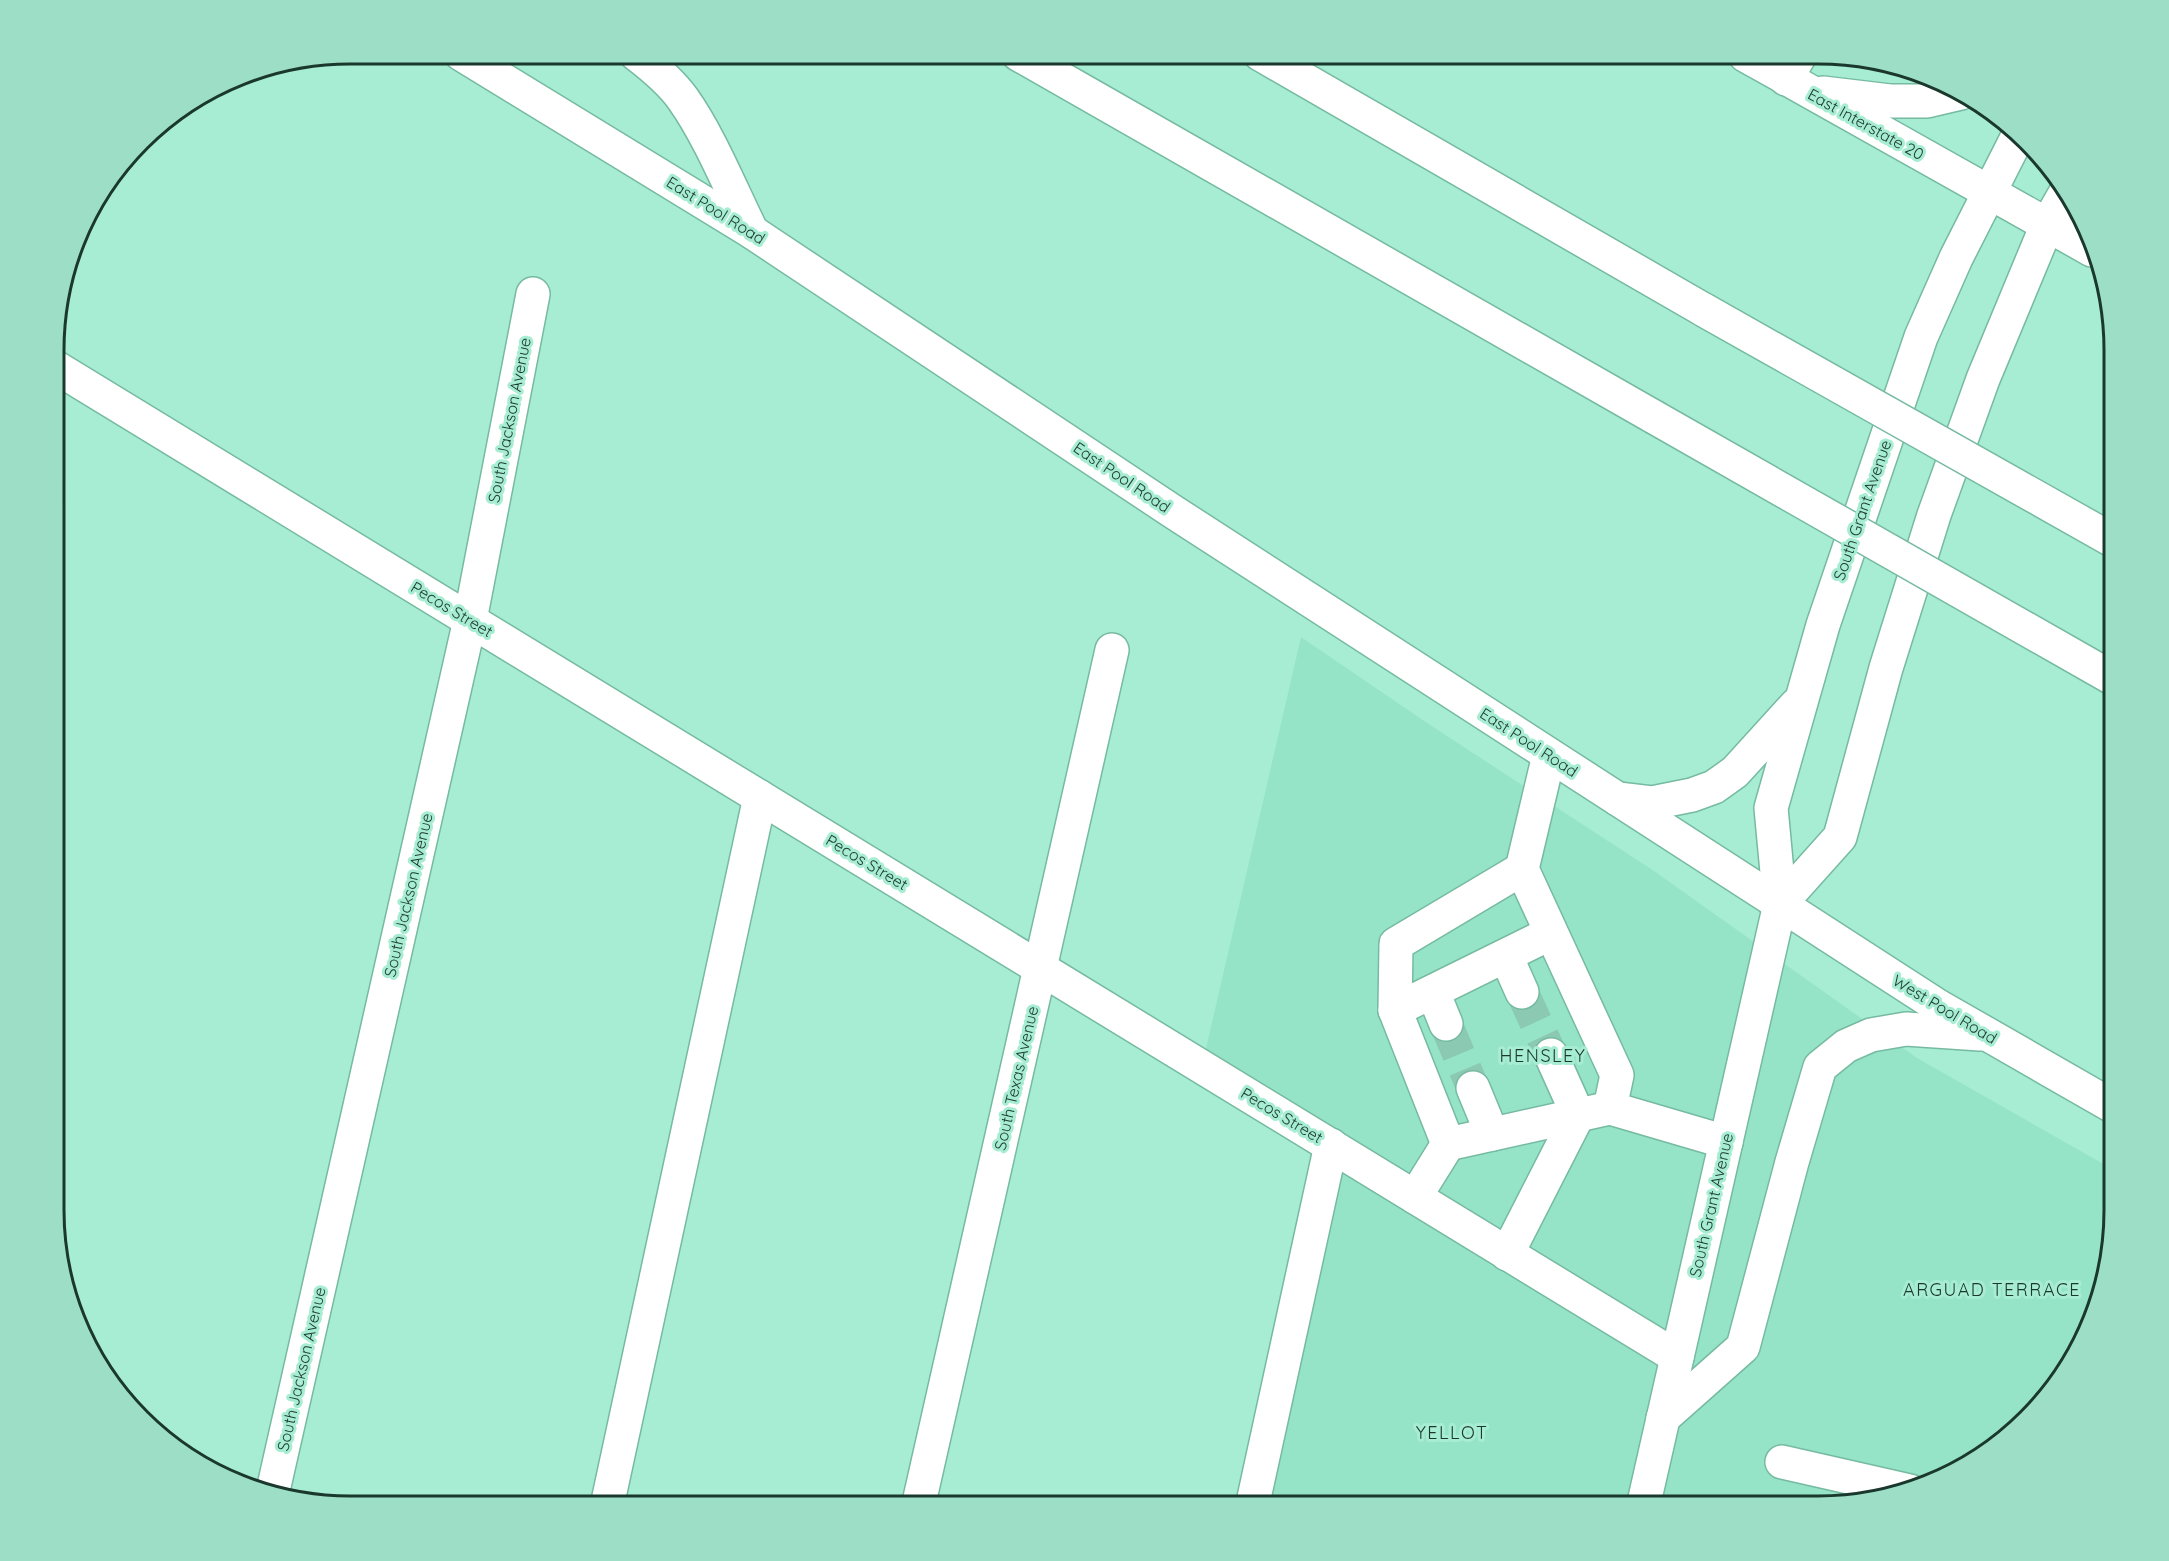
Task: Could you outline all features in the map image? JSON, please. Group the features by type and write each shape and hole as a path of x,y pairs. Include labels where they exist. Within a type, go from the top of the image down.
{"main road":[{"name":"East Pool Road","path":"477,64 752,232 1172,511 1780,904"},
{"path":"648,64 669,82 683,99 752,232"},
{"path":"1036,64 2104,673"},
{"path":"1277,64 1704,310 2104,535"},
{"name":"East Interstate 20","path":"1769,64 1798,75 1988,193 2085,246"},
{"path":"1798,75 1890,101 1927,101 1948,96"},
{"name":"South Grant Avenue","path":"1645,1496 1780,904 1771,808 1822,625 1922,337 1988,193 2015,142"},
{"name":"South Grant Avenue","path":"1780,904 1840,837 1886,668 1934,516 1983,379 2047,225 2061,200"},
{"name":"South Jackson Avenue","path":"274,1486 470,620 533,294"},
{"name":"Pecos Street","path":"64,372 1677,1357"},
{"name":"South Texas Avenue","path":"921,1496 1112,650"},
{"path":"1618,799 1652,803 1714,788 1735,772 1801,699"},
{"path":"1549,755 1522,868 1617,1075 1610,1108"},
{"path":"609,1496 760,797"},
{"path":"1448,1144 1395,1010 1396,944 1522,868"},
{"name":"West Pool Road","path":"1780,904 1938,1006 2104,1101"},
{"path":"1395,1010 1551,933"},
{"path":"1506,956 1522,992"},
{"path":"1433,992 1446,1024"},
{"path":"1663,1418 1743,1347 1792,1162 1820,1067 1846,1046 1871,1035 1906,1029 1988,1035"},
{"path":"1551,1055 1578,1114"},
{"path":"1473,1088 1492,1134"},
{"path":"1415,1197 1448,1144 1610,1108 1726,1142"},
{"path":"1507,1254 1578,1114"},
{"path":"1254,1496 1331,1145"},
{"path":"1782,1462 1892,1487"}],"shaded area":[{"path":"1301,637 1427,723 1654,871 1917,1058 2104,1164 2104,1229 2095,1284 2083,1320 2066,1353 2045,1384 2021,1413 1992,1437 1961,1458 1928,1475 1892,1487 1837,1496 1254,1496 1333,1147 1202,1066"}],"tunnel":[{"path":"1522,992 1551,1055"},
{"path":"1446,1024 1473,1088"}],"district":[{"name":"HENSLEY","path":"1543,1055"},
{"name":"ARGUAD TERRACE","path":"1992,1289"},
{"name":"YELLOT","path":"1452,1432"}]}
